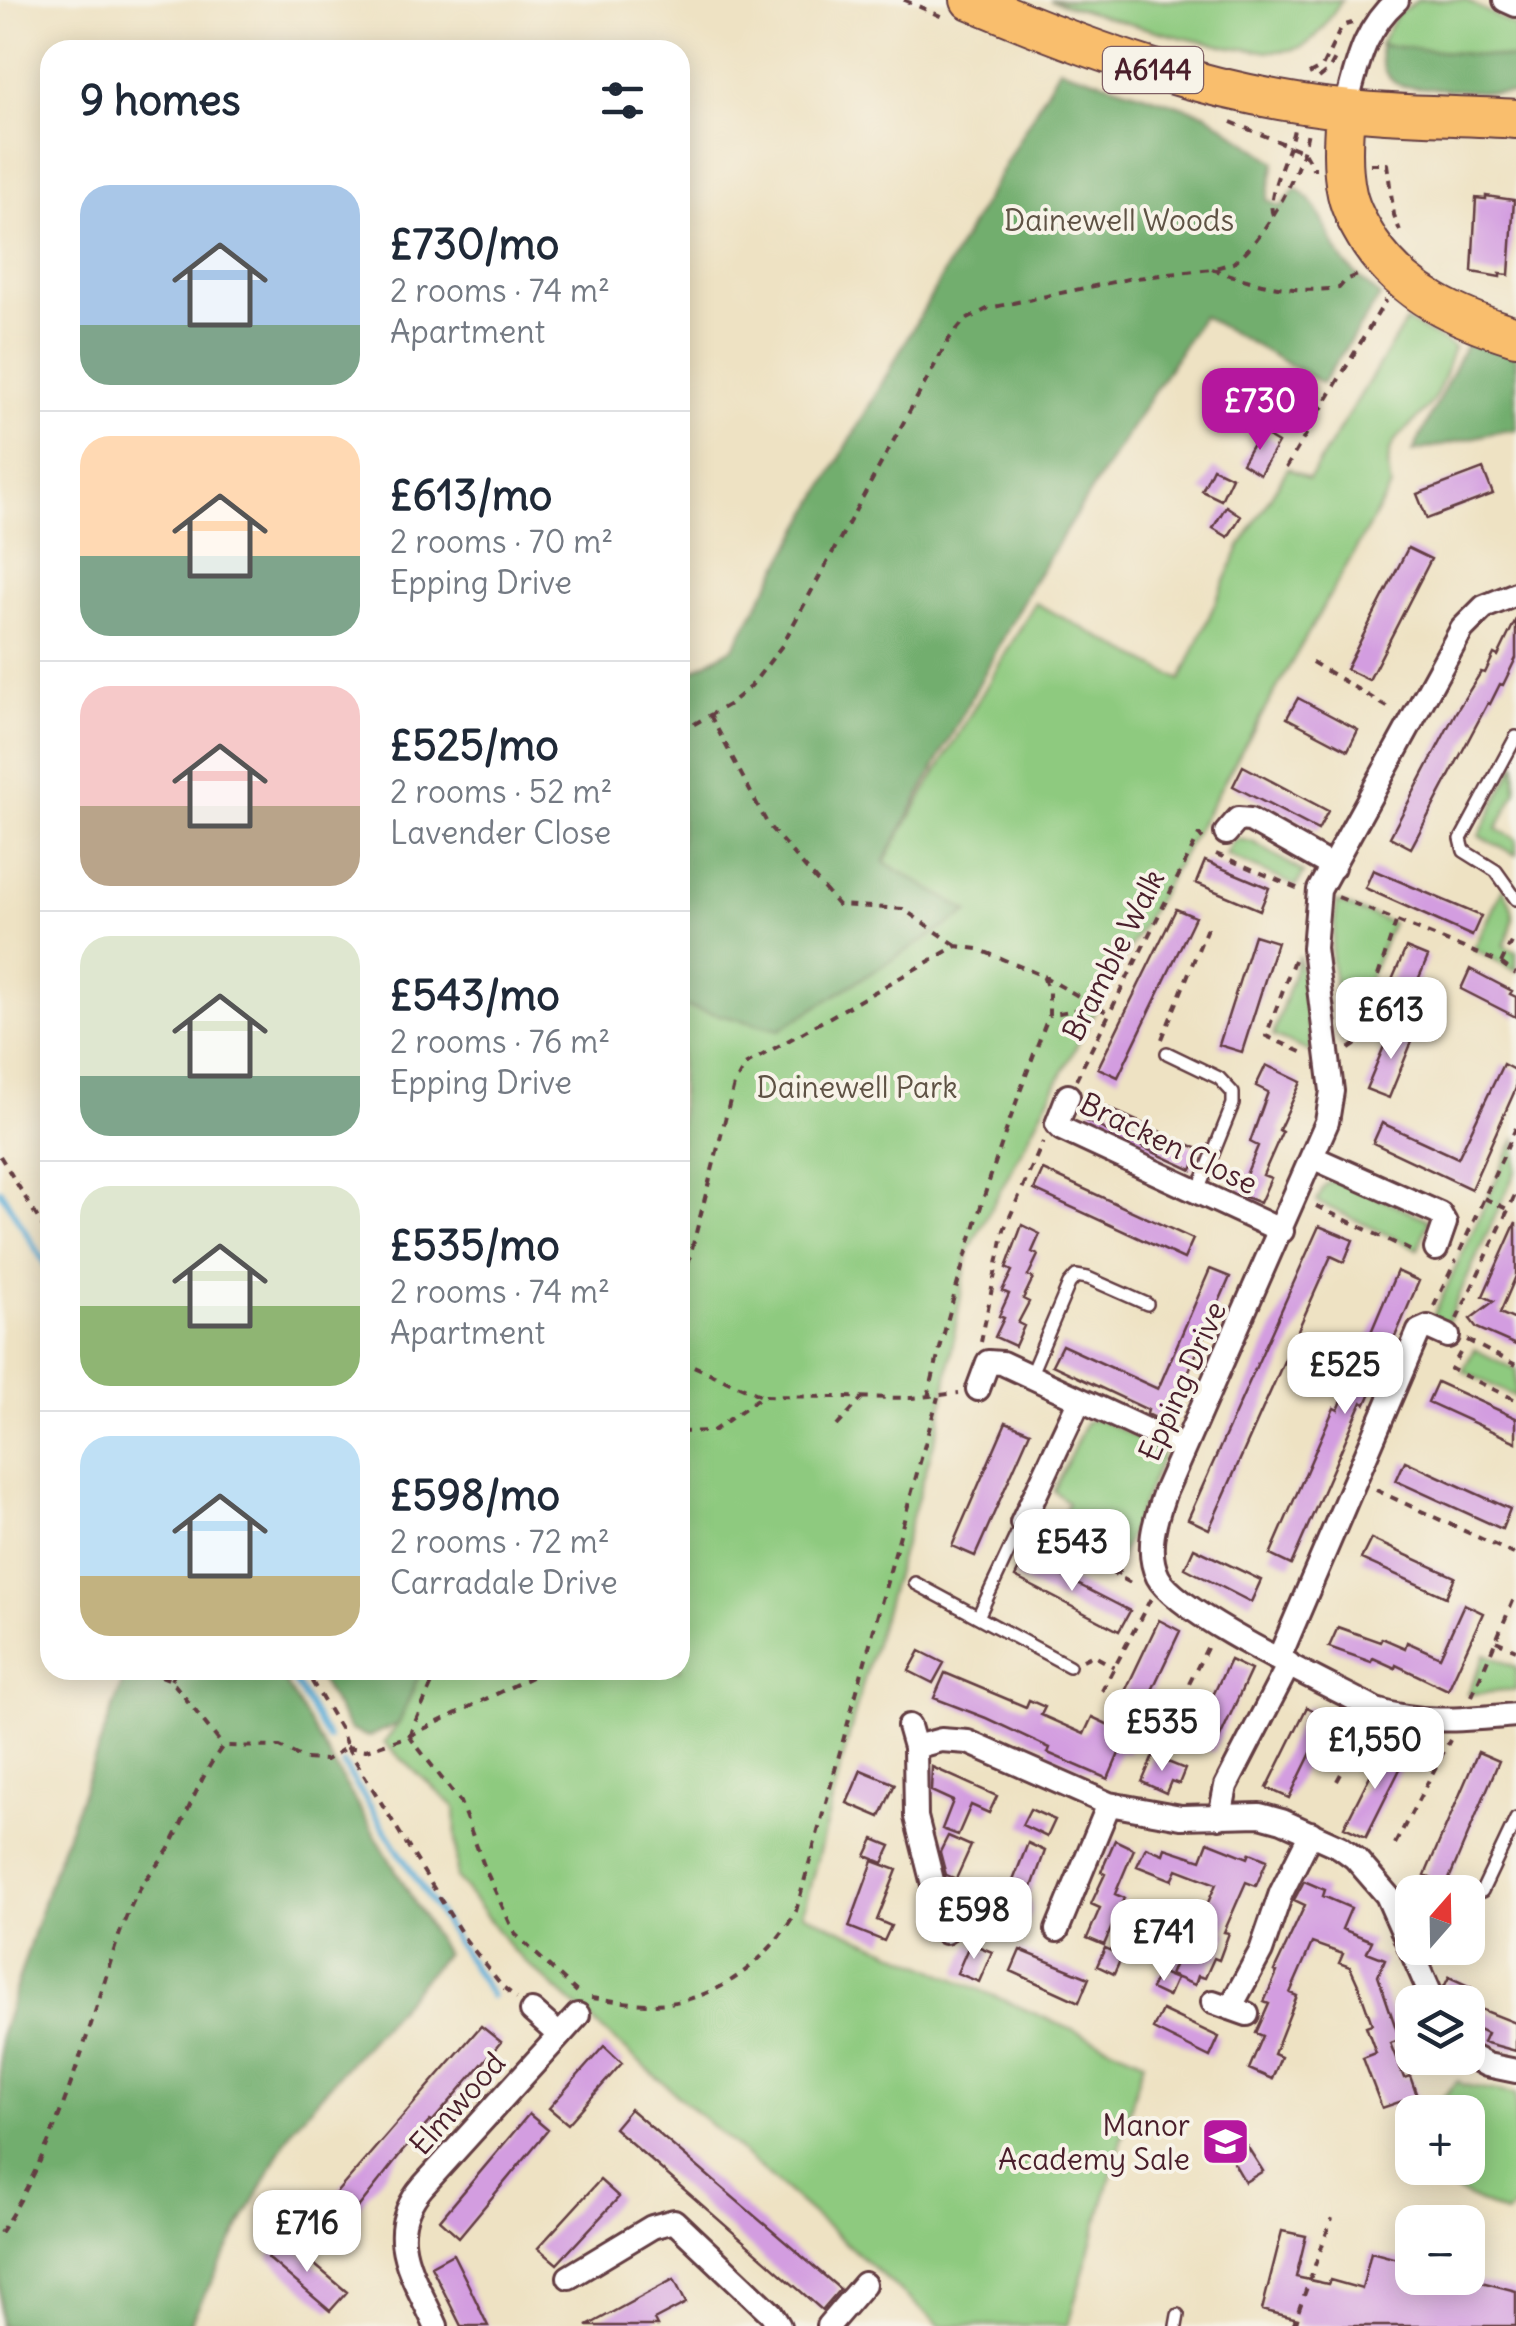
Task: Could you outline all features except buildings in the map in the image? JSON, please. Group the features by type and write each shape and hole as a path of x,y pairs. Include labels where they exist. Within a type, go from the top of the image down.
{"main road":[{"name":"A6144","path":"970,0 1138,66 1206,85 1345,110 1516,119"},
{"path":"1345,110 1346,191 1361,229 1393,273 1428,300 1470,322 1516,336"}],"street":[{"path":"1345,110 1370,33 1378,17 1397,0"},
{"path":"1504,0 1516,6"},
{"name":"Epping Drive","path":"1156,1588 1152,1556 1156,1518 1314,1158 1331,1108 1317,978 1314,928 1318,894 1462,630 1484,607 1516,594"},
{"path":"1226,833 1238,819 1250,820 1333,867"},
{"name":"Bracken Close","path":"1068,1096 1057,1124 1282,1231"},
{"path":"1314,1158 1440,1214 1446,1223 1436,1258"},
{"path":"1220,1817 1226,1786 1284,1661 1354,1480 1425,1323 1449,1334"},
{"path":"978,1389 988,1362 994,1360 1184,1448"},
{"path":"1022,1522 1080,1401"},
{"path":"1156,1588 1376,1710 1404,1718 1462,1720 1516,1714"},
{"path":"946,1932 916,1817 912,1736 968,1742 1109,1804 1160,1815 1260,1815 1310,1833 1355,1858 1386,1895 1426,1985"},
{"path":"1057,1930 1109,1804"},
{"path":"1230,2008 1261,1952 1281,1893 1310,1833"},
{"path":"532,2011 558,2036"},
{"name":"Elmwood","path":"436,2326 402,2250 404,2211 422,2186 578,2015"},
{"path":"1485,2064 1516,2072"},
{"path":"569,2277 652,2227 674,2221 771,2313 779,2326"},
{"path":"828,2326 864,2284"}],"lane":[{"path":"1516,737 1471,815 1461,845 1464,851 1496,871 1516,899"},
{"path":"1167,1052 1220,1078 1233,1093 1234,1104 1198,1192"},
{"path":"1030,1376 1069,1284 1076,1276 1147,1304"},
{"path":"978,1617 1022,1522"},
{"path":"916,1583 1069,1666"},
{"path":"1485,1885 1516,1819"}],"path":[{"path":"1299,104 1304,76 1322,66 1342,26 1348,24"},
{"path":"690,726 751,686 781,647 949,339 964,321 989,308 1032,296 1233,263 1248,252 1273,215 1272,194 1290,146 1304,152"},
{"path":"1212,269 1249,282 1297,290 1338,288 1346,280 1393,273"},
{"path":"1286,468 1378,308 1393,273"},
{"path":"1312,662 1412,722"},
{"path":"710,715 768,825 838,905 903,909 956,946 978,949 1043,976 1109,1014"},
{"name":"Bramble Walk","path":"1068,1096 1199,835 1215,854 1318,894"},
{"path":"1318,894 1397,919 1501,963 1516,974"},
{"path":"1314,928 1302,937 1266,1036 1329,1064 1355,1045 1397,919"},
{"path":"1167,1052 1161,1038 1209,923"},
{"path":"1501,963 1510,944 1516,947"},
{"path":"690,1256 734,1085 745,1064 956,946"},
{"path":"928,1397 963,1256 1049,1014 1049,992 1043,976"},
{"path":"1049,1014 1095,1006"},
{"path":"994,1360 990,1351 980,1346 1004,1230 1044,1140 1057,1124"},
{"path":"1516,1128 1425,1323 1449,1334 1516,1193"},
{"path":"0,1156 40,1222"},
{"path":"1297,1197 1436,1258 1452,1270"},
{"path":"1484,1198 1508,1210"},
{"path":"1516,1365 1466,1340 1452,1369 1516,1400"},
{"path":"690,1365 762,1396 938,1397 978,1389"},
{"path":"690,1432 713,1431 762,1396"},
{"path":"838,1426 863,1396"},
{"path":"410,1736 460,1802 515,1934 578,1992 591,1998 653,2004 683,2000 715,1989 750,1968 779,1941 796,1912 938,1397"},
{"path":"1354,1480 1516,1555"},
{"path":"1022,1522 1156,1588 1102,1692"},
{"path":"1395,1844 1462,1720 1516,1594"},
{"path":"1182,1698 1218,1624"},
{"path":"1496,1641 1516,1650"},
{"path":"1069,1666 1093,1655 1114,1667"},
{"path":"171,1680 222,1746"},
{"path":"311,1680 465,1939 503,1987"},
{"path":"410,1736 434,1680"},
{"path":"222,1746 280,1747 304,1759 326,1760 347,1746 366,1750 410,1736 525,1680"},
{"path":"1337,1781 1376,1710"},
{"path":"0,2233 59,2123 114,1952 138,1891 172,1843 190,1798 222,1746"},
{"path":"1293,2326 1332,2218"}],"green space":[{"path":"1050,0 1342,0 1307,44 1279,51 1177,36"},
{"path":"1418,0 1465,0 1516,27 1516,59 1380,45 1396,15"},
{"path":"1380,45 1516,59 1516,94 1401,86 1384,69"},
{"name":"Dainewell Woods","path":"1059,68 1207,114 1275,162 1267,200 1281,207 1296,188 1305,195 1345,263 1380,297 1322,383 1202,316 1032,584 884,862 969,912 779,1030 690,1008 690,672 734,647"},
{"name":"Dainewell Park","path":"1406,321 1454,347 1433,400 1393,444 1388,468 1391,487 1106,990 968,1252 939,1426 861,1690 803,1913 1144,2061 1068,2325 940,2326 513,1951 457,1878 455,1807 384,1743 399,1723 417,1680 690,1680 690,982 884,862 1035,603 1181,680 1240,547 1288,468 1309,479"},
{"path":"1466,344 1516,355 1516,431 1505,430 1413,452"},
{"path":"1516,762 1516,792 1497,829 1516,839 1516,855 1479,836"},
{"path":"1238,839 1253,842 1304,873 1296,886 1226,855"},
{"path":"1503,888 1513,916 1504,946 1516,952 1516,971 1474,949"},
{"path":"1337,902 1392,923 1344,1042 1331,958"},
{"path":"1299,956 1313,1053 1273,1036"},
{"path":"1516,1137 1516,1170 1445,1327 1431,1321"},
{"path":"1333,1180 1429,1220 1418,1249 1317,1202 1324,1186"},
{"path":"1474,1349 1516,1370 1516,1397 1463,1371"},
{"path":"1097,1418 1161,1449 1162,1457 1117,1564 1058,1530 1068,1503 1054,1491 1086,1422"},
{"path":"1485,1654 1516,1667 1516,1690 1468,1694"},
{"path":"123,1680 284,1680 445,1954 293,2127 188,2326 0,2326 0,2037 53,1872"},
{"path":"320,1680 417,1680 399,1723 369,1737 350,1730"},
{"path":"1458,2081 1516,2094 1516,2207 1505,2214 1443,2185 1485,2185 1485,2095 1445,2095"}],"waterway":[{"path":"0,1190 40,1256"},
{"path":"294,1680 328,1739"},
{"path":"343,1764 491,1996"}],"place":[{"name":"Manor Academy Sale","path":"1225,2142"}]}
